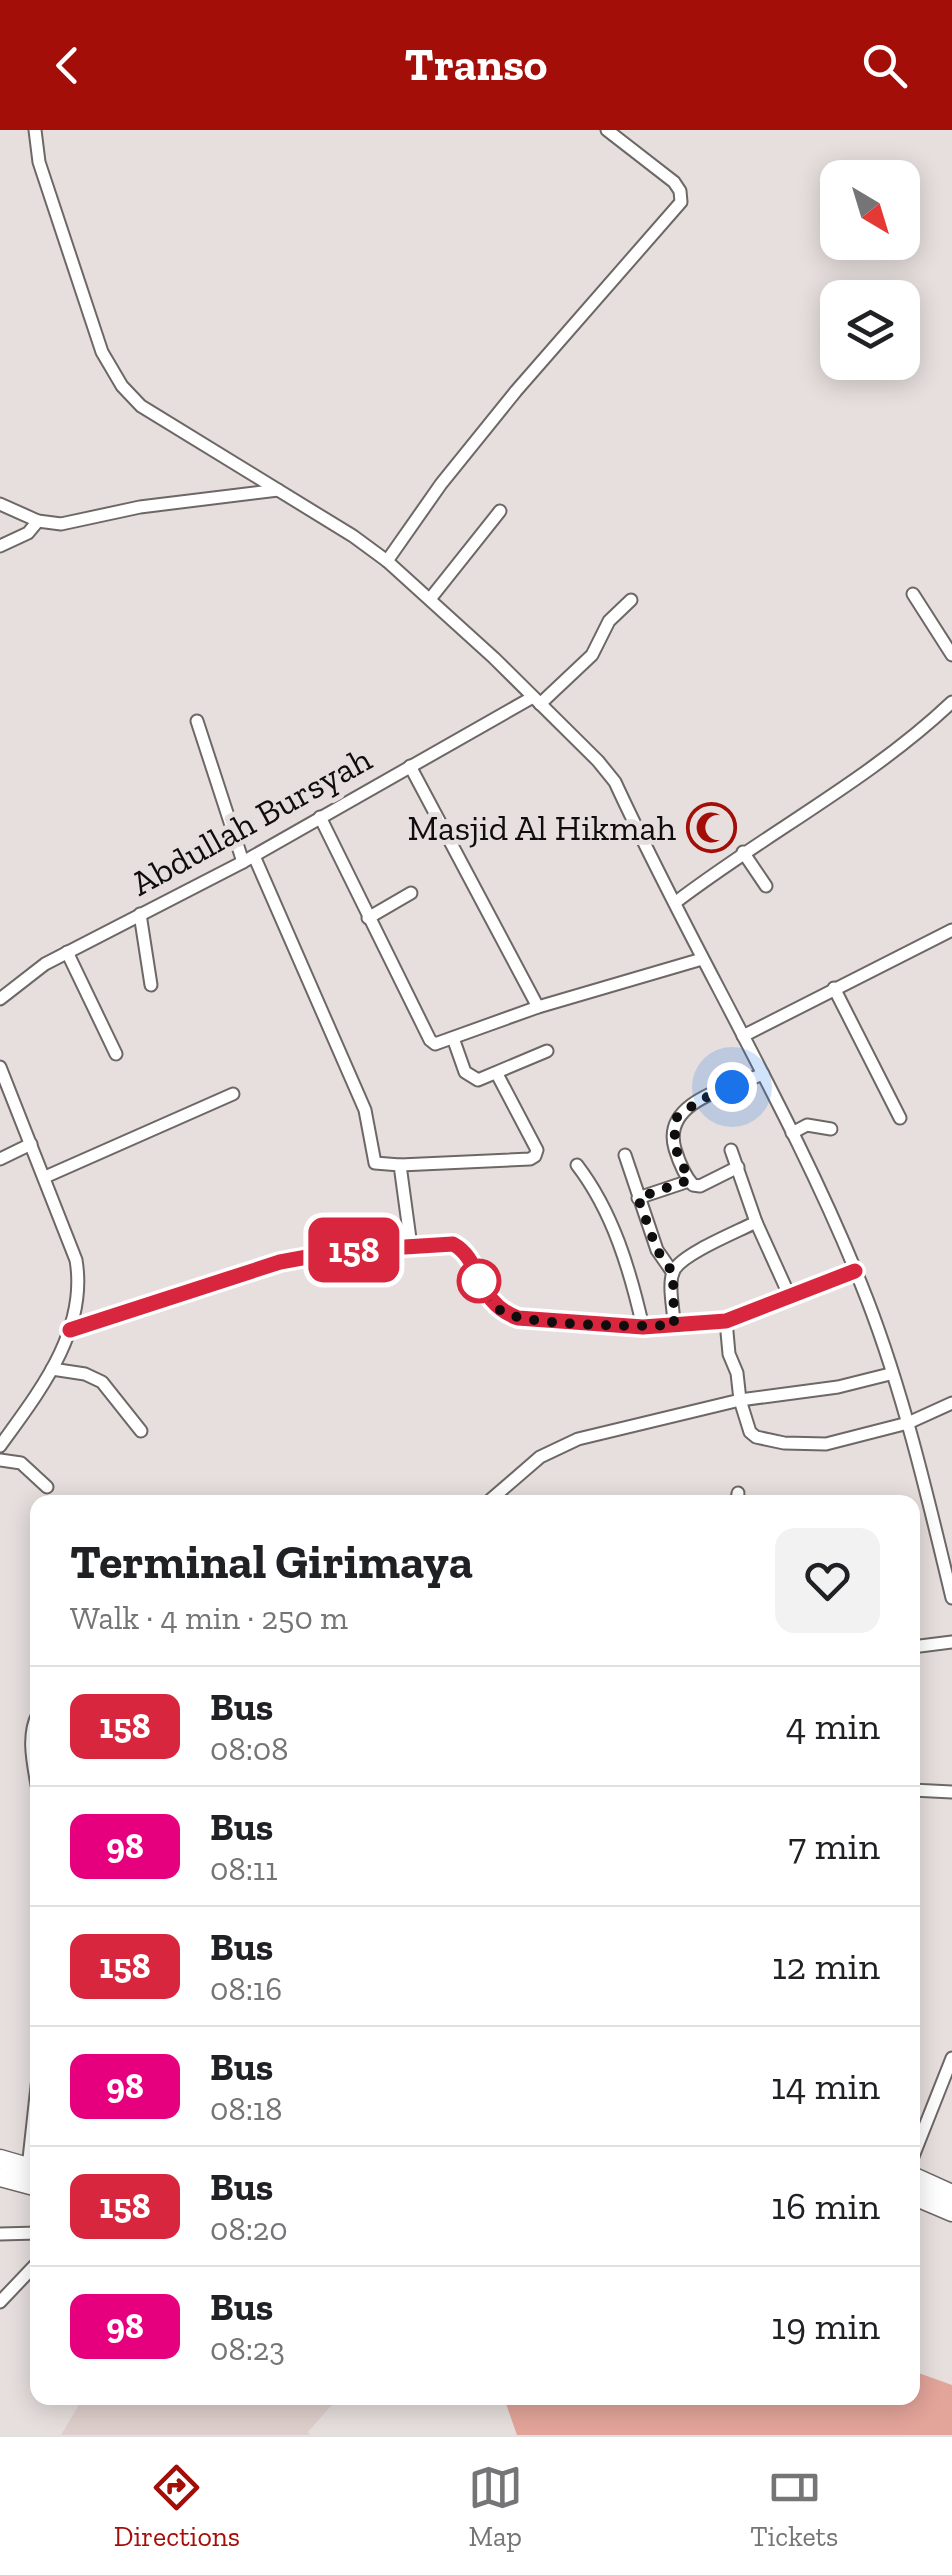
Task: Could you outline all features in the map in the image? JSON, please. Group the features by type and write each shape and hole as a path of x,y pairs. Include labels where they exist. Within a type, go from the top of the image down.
{"highway":[{"path":"0,2160 30,2168"},
{"path":"0,2177 30,2185"},
{"path":"920,2180 952,2194"},
{"path":"920,2198 952,2212"}],"street":[{"path":"35,130 40,162 102,352 122,386 142,406 387,561 608,772 763,1074 855,1271 908,1423 952,1598"},
{"path":"387,561 440,484 680,202 674,182 606,130"},
{"path":"0,504 38,521 68,523 140,507 278,490"},
{"path":"430,599 500,511"},
{"path":"0,546 26,534 38,521"},
{"path":"913,594 952,655"},
{"name":"Abdullah Bursyah","path":"0,998 28,974 67,952 248,859 410,766 536,701 592,655 609,621 631,600"},
{"path":"676,902 743,852 888,756 952,702"},
{"path":"197,721 248,859 365,1110 375,1163 400,1165 535,1156 537,1150 497,1074"},
{"path":"410,766 538,1006"},
{"path":"320,817 430,1040 437,1045 538,1006 702,958"},
{"path":"743,852 766,886"},
{"path":"368,918 411,893"},
{"path":"140,914 151,985"},
{"path":"743,1036 952,930"},
{"path":"67,952 116,1054"},
{"path":"834,988 900,1118"},
{"path":"453,1038 465,1072 478,1080 547,1050"},
{"path":"0,1067 76,1260 78,1290 70,1330 52,1369 0,1446"},
{"path":"738,1167 700,1186 689,1180 674,1145 676,1118 700,1100 763,1074"},
{"path":"45,1177 233,1094"},
{"path":"792,1133 810,1124 831,1129"},
{"path":"0,1160 30,1144"},
{"path":"732,1150 756,1222 790,1297"},
{"path":"625,1155 657,1250 673,1273 674,1325"},
{"path":"400,1165 411,1246"},
{"path":"577,1165 596,1192 629,1267 643,1327"},
{"path":"638,1198 689,1180"},
{"path":"673,1273 687,1258 756,1222"},
{"path":"70,1330 280,1262 340,1251 445,1243 458,1246 497,1309 518,1318 643,1327 726,1321 855,1271"},
{"path":"726,1321 740,1400 754,1437 784,1443 826,1444 908,1423 952,1402"},
{"path":"52,1369 93,1376 140,1431"},
{"path":"496,1495 525,1468 566,1443 740,1400 838,1387 890,1374"},
{"path":"0,1460 22,1462 47,1487"},
{"path":"936,1533 952,1528"},
{"path":"920,1646 952,1642"},
{"path":"920,1790 952,1792"},
{"path":"920,2140 952,2058"},
{"path":"0,2234 30,2233"},
{"path":"0,2302 30,2270"}],"shaded area":[{"path":"920,2374 952,2385 952,2435 517,2435 506,2405 920,2405"},
{"path":"79,2405 332,2405 308,2432 310,2435 61,2435"}],"bus line":[{"name":"158","path":"70,1330 280,1262 373,1248 445,1243 458,1246 497,1309 518,1318 643,1327 726,1321 855,1271"}],"place":[{"name":"Masjid Al Hikmah","path":"711,828"}],"route":[{"path":"479,1281 497,1309 518,1318 643,1327 674,1325 673,1273 657,1250 638,1198 689,1180 672,1138 676,1118 700,1100 732,1087"}]}
